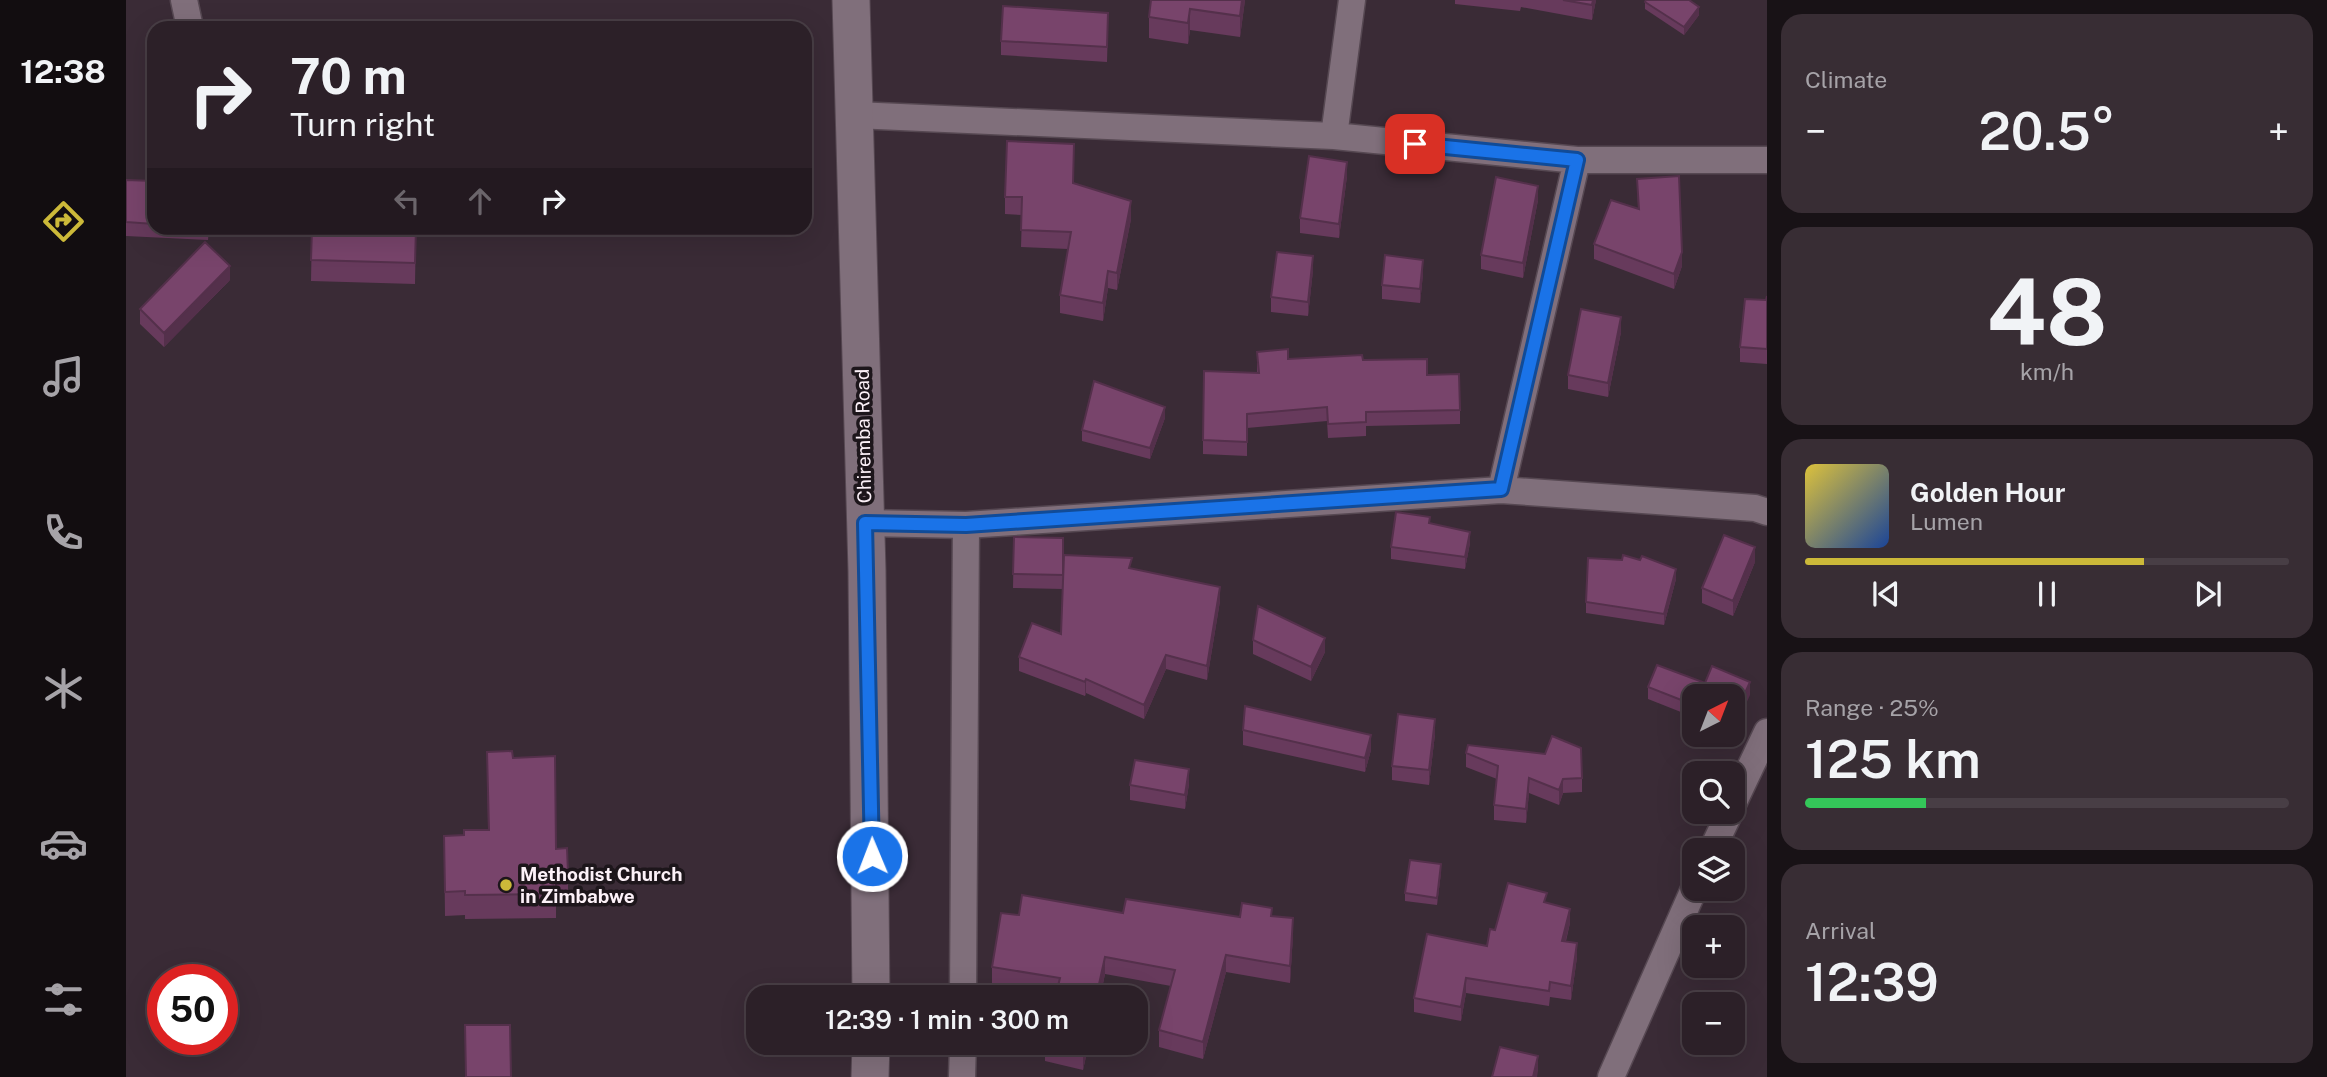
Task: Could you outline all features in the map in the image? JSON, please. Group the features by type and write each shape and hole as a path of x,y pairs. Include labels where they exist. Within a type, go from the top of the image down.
{"main road":[{"name":"Chiremba Road","path":"851,0 865,523 871,985"},
{"path":"870,1077 871,1055"}],"street":[{"path":"184,0 188,21"},
{"path":"1334,136 1352,0"},
{"path":"855,115 923,115 1334,136 1577,160 1767,160"},
{"path":"1501,489 1577,160"},
{"path":"865,523 966,525 1501,489 1755,508 1767,512"},
{"path":"963,985 966,525"},
{"path":"1745,779 1767,732"},
{"path":"1611,1077 1689,901"},
{"path":"962,1055 962,1077"}],"building":[{"path":"1151,0 1242,0 1240,16 1190,9 1188,23 1149,17"},
{"path":"1563,0 1593,0 1592,5"},
{"path":"1689,0 1699,7 1684,27 1645,2"},
{"path":"1003,6 1108,13 1107,47 1001,41"},
{"path":"1007,141 1074,144 1073,183 1131,201 1117,273 1108,271 1103,303 1060,295 1071,232 1021,230 1022,197 1005,197"},
{"path":"1309,156 1347,162 1339,224 1300,218"},
{"path":"1679,176 1682,252 1674,274 1594,244 1611,200 1639,209 1637,179"},
{"path":"1496,177 1538,186 1523,263 1481,255"},
{"path":"126,180 147,181 147,224 126,222"},
{"path":"312,235 416,235 415,263 311,260"},
{"path":"205,242 230,266 164,333 140,309"},
{"path":"1277,252 1313,256 1308,302 1271,297"},
{"path":"1385,255 1423,260 1420,289 1382,285"},
{"path":"1767,296 1767,349 1740,347 1745,299 1766,300"},
{"path":"1581,309 1621,317 1608,383 1568,375"},
{"path":"1288,349 1288,359 1362,355 1363,360 1427,359 1427,375 1459,374 1460,410 1366,412 1366,422 1328,424 1327,407 1247,414 1247,442 1203,440 1204,371 1259,373 1257,352"},
{"path":"1094,381 1165,407 1150,448 1082,430"},
{"path":"1396,512 1430,517 1429,523 1470,532 1465,557 1391,547"},
{"path":"1724,535 1755,547 1733,601 1702,588"},
{"path":"1014,537 1063,538 1063,575 1013,574"},
{"path":"1064,555 1132,558 1129,568 1220,587 1207,666 1166,655 1144,705 1086,679 1085,682 1019,657 1032,623 1061,634"},
{"path":"1623,555 1640,560 1642,556 1676,569 1664,614 1586,602 1588,558 1622,560"},
{"path":"1258,606 1325,638 1311,667 1253,640"},
{"path":"1657,665 1705,683 1712,666 1750,682 1745,693 1745,684 1682,684 1682,700 1648,687"},
{"path":"1245,706 1371,735 1365,758 1243,730"},
{"path":"1398,714 1435,719 1429,770 1392,766"},
{"path":"1552,736 1581,748 1582,778 1563,779 1559,790 1529,778 1526,809 1494,805 1498,766 1466,753 1468,745 1545,754"},
{"path":"512,751 513,758 555,756 556,849 567,848 568,873 556,874 556,894 465,895 465,891 445,892 444,836 464,835 464,830 489,830 487,752"},
{"path":"1135,760 1189,769 1185,795 1130,785"},
{"path":"1410,860 1441,864 1437,898 1405,893"},
{"path":"1508,883 1547,893 1544,902 1570,909 1562,941 1577,943 1571,986 1550,982 1549,991 1466,978 1461,1007 1414,998 1427,934 1487,946 1490,929 1495,930"},
{"path":"1022,895 1123,913 1126,899 1240,917 1242,903 1272,908 1271,916 1293,918 1290,966 1226,955 1203,1042 1159,1030 1175,970 1105,957 1099,985 1058,985 1060,978 992,967 1001,913 1019,915"},
{"path":"465,1025 510,1025 511,1077 466,1077"},
{"path":"1500,1047 1538,1056 1533,1077 1492,1077"}],"place":[{"name":"Methodist Church in Zimbabwe","path":"506,885"}],"route":[{"path":"872,856 865,523 966,525 1501,489 1577,160 1415,144"}]}
